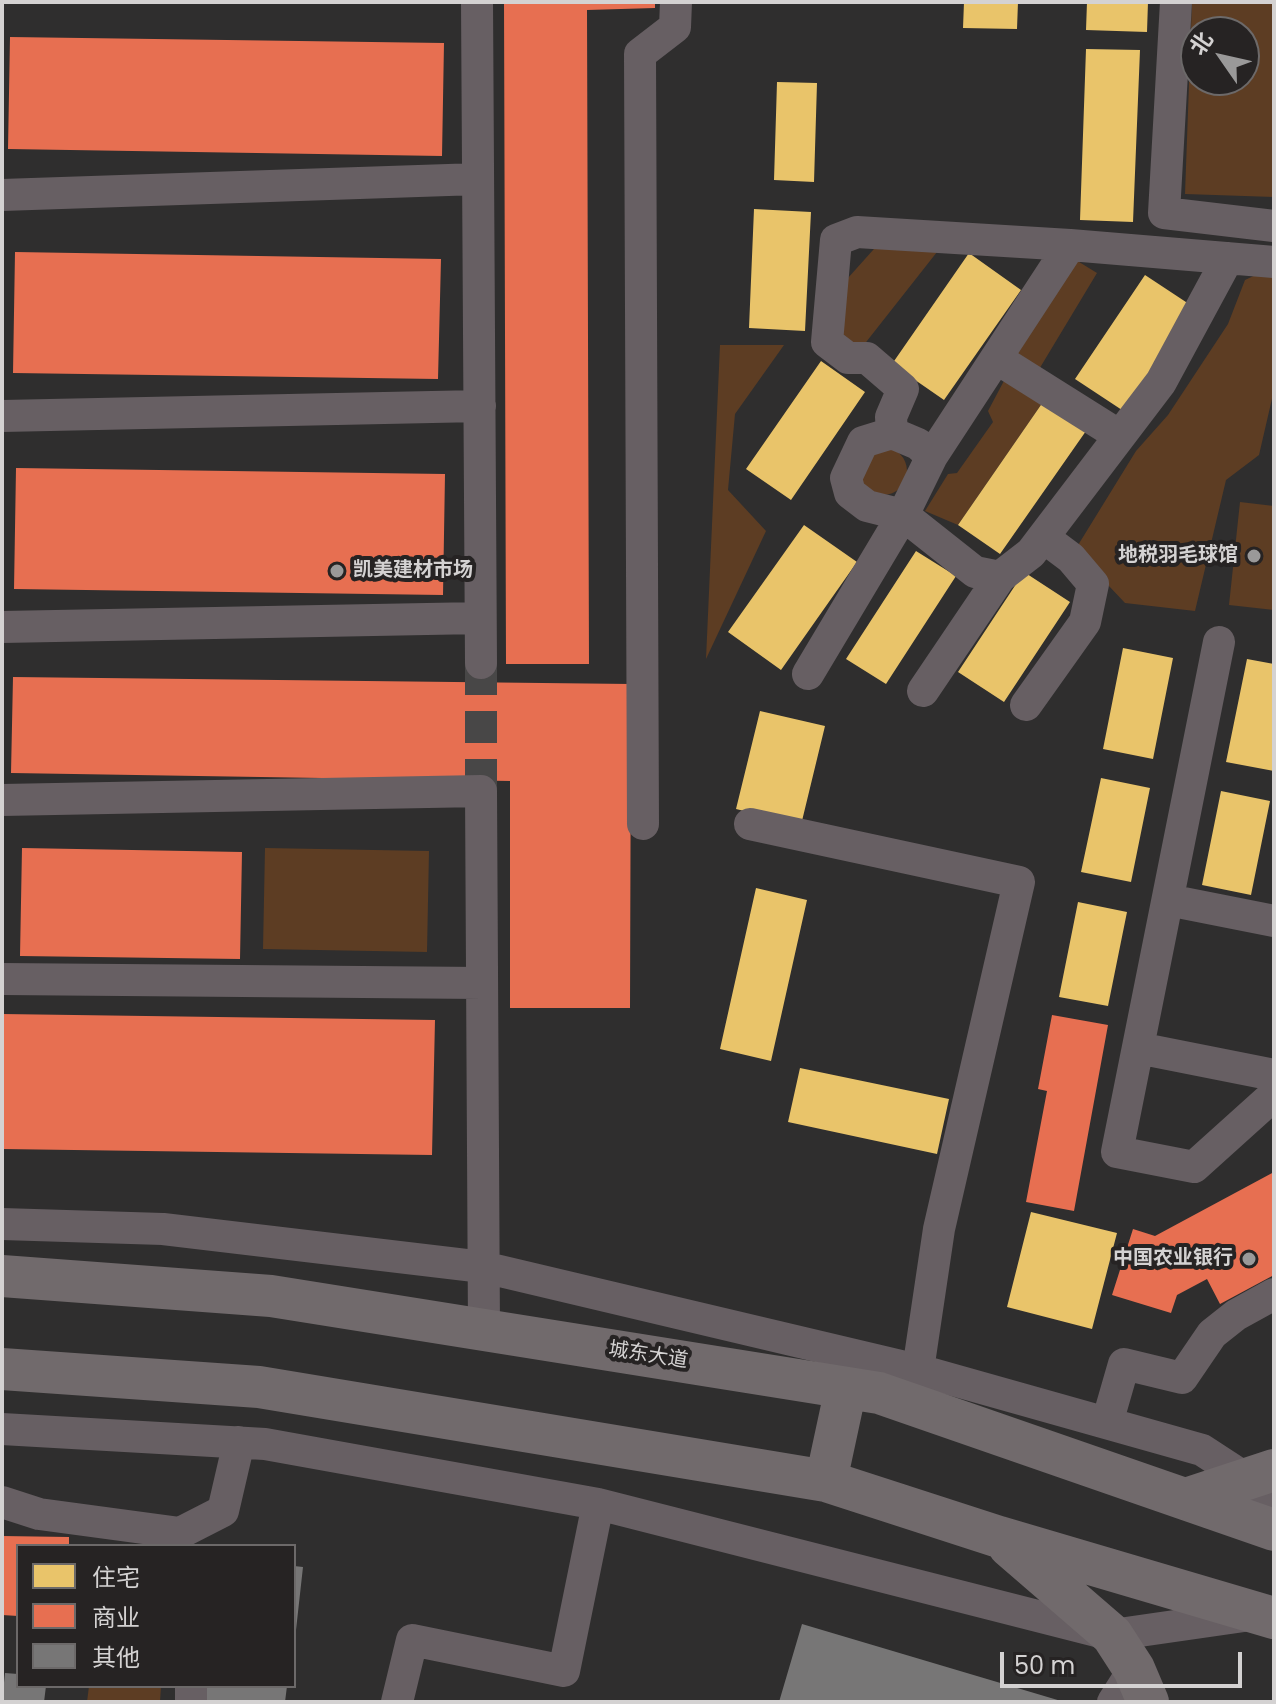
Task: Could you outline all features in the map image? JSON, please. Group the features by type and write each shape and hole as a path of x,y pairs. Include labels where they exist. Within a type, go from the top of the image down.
{"main road":[{"name":"城东大道","path":"2,1276 271,1296 879,1393 1274,1530"},
{"path":"2,1369 259,1387 826,1481 999,1537 1266,1616"},
{"path":"826,1481 846,1388"},
{"path":"1186,1499 1261,1475"},
{"path":"999,1537 1127,1677"}],"street":[{"path":"477,2 481,663"},
{"path":"643,824 640,54 675,27 676,2"},
{"path":"1176,2 1164,213 1274,226"},
{"path":"2,195 478,179"},
{"path":"892,433 891,417 903,389 867,358 848,358 827,342 836,240 857,232 1274,262"},
{"path":"808,674 903,515 932,456 1070,245"},
{"path":"923,691 1000,577 1031,553 1161,382 1228,258"},
{"path":"996,358 1120,436"},
{"path":"2,416 480,406"},
{"path":"932,456 918,444 892,433 863,442 846,478 850,493 867,506 903,515 975,572 1000,577"},
{"path":"1026,705 1085,622 1093,584 1071,558 1043,537"},
{"path":"2,627 480,618"},
{"path":"1219,642 1117,1152 1194,1167 1274,1095"},
{"path":"2,800 481,791 484,1330"},
{"path":"750,824 1019,882 939,1229 918,1370"},
{"path":"1168,900 1274,921"},
{"path":"2,979 482,983"},
{"path":"1138,1048 1274,1075"},
{"path":"2,1224 163,1229 483,1267 918,1370 1202,1450 1261,1475 1274,1520"},
{"path":"1107,1423 1124,1364 1182,1378 1212,1334 1236,1315 1274,1294"},
{"path":"2,1429 265,1444 598,1504 1127,1677 1266,1616"},
{"path":"2,1502 97,1534 180,1533 223,1511 239,1442"},
{"path":"397,1702 412,1640 564,1671 598,1504"}],"shaded area":[{"path":"1192,2 1274,2 1274,197 1185,194 1189,96 1260,96 1260,16 1191,16"},
{"path":"882,240 937,252 863,346 834,335 839,288"},
{"path":"1071,257 1097,273 1038,371 1012,355"},
{"path":"1266,270 1274,270 1274,390 1259,455 1226,480 1195,611 1125,603 1075,550 1136,451 1168,415 1228,324 1245,280"},
{"path":"720,345 784,345 735,414 728,490 766,531 706,659"},
{"path":"1006,377 1043,402 958,525 925,511 948,474 957,473 993,422 988,411"},
{"path":"883,447 900,454 907,471 900,488 883,495 866,488 859,471 866,454"},
{"name":"地税羽毛球馆","path":"1240,502 1274,506 1274,610 1229,605"},
{"path":"265,848 429,851 427,952 263,949"},
{"path":"89,1688 161,1688 160,1702 87,1702"}],"building: 住宅":[{"path":"964,2 1018,2 1017,29 963,28"},
{"path":"1087,2 1148,2 1147,32 1086,30"},
{"path":"1086,49 1140,50 1133,222 1080,220"},
{"path":"777,82 817,83 814,182 774,180"},
{"path":"754,209 811,212 805,331 749,328"},
{"path":"969,253 1021,290 944,400 892,364"},
{"path":"1145,275 1195,308 1125,412 1075,379"},
{"path":"821,361 865,392 791,500 746,469"},
{"path":"1043,402 1086,431 1000,554 958,525"},
{"path":"804,525 857,562 781,670 728,632"},
{"path":"916,551 956,576 886,684 846,659"},
{"path":"1024,572 1070,602 1004,702 958,672"},
{"path":"1123,648 1173,658 1153,759 1103,749"},
{"path":"1247,659 1274,664 1274,771 1226,762"},
{"path":"760,711 825,726 801,825 736,809"},
{"path":"1101,778 1150,788 1131,882 1081,872"},
{"path":"1221,791 1270,801 1251,895 1202,885"},
{"path":"756,888 807,900 771,1061 720,1049"},
{"path":"1078,902 1127,912 1108,1006 1059,997"},
{"path":"800,1068 949,1099 937,1154 788,1122"},
{"path":"1031,1212 1117,1233 1092,1329 1007,1307"}],"building: 商业":[{"path":"504,2 655,2 655,8 587,10 589,664 506,664"},
{"path":"10,37 444,43 442,156 8,149"},
{"path":"15,252 441,259 438,379 13,373"},
{"path":"16,468 445,474 443,595 14,589"},
{"path":"13,677 631,684 630,1008 510,1008 510,781 11,773"},
{"path":"22,848 242,852 240,959 20,956"},
{"path":"2,1014 435,1020 432,1155 2,1149"},
{"path":"1052,1015 1108,1025 1074,1211 1026,1202 1047,1091 1038,1089"},
{"path":"1274,1172 1274,1275 1220,1304 1207,1279 1177,1295 1171,1313 1112,1295 1133,1229 1155,1236"},
{"path":"2,1536 69,1537 69,1544 16,1544 16,1616 2,1615"}],"building: 其他":[{"path":"296,1566 303,1567 296,1630"},
{"path":"802,1624 1061,1701 1061,1702 779,1702"},
{"path":"5,1673 16,1674 16,1688 46,1688 44,1702 2,1702"},
{"path":"204,1688 287,1688 285,1702 202,1702"}],"tunnel":[{"path":"481,663 481,791"}],"place":[{"name":"地税羽毛球馆","path":"1254,556"},
{"name":"凯美建材市场","path":"337,571"},
{"name":"中国农业银行","path":"1249,1259"}]}
